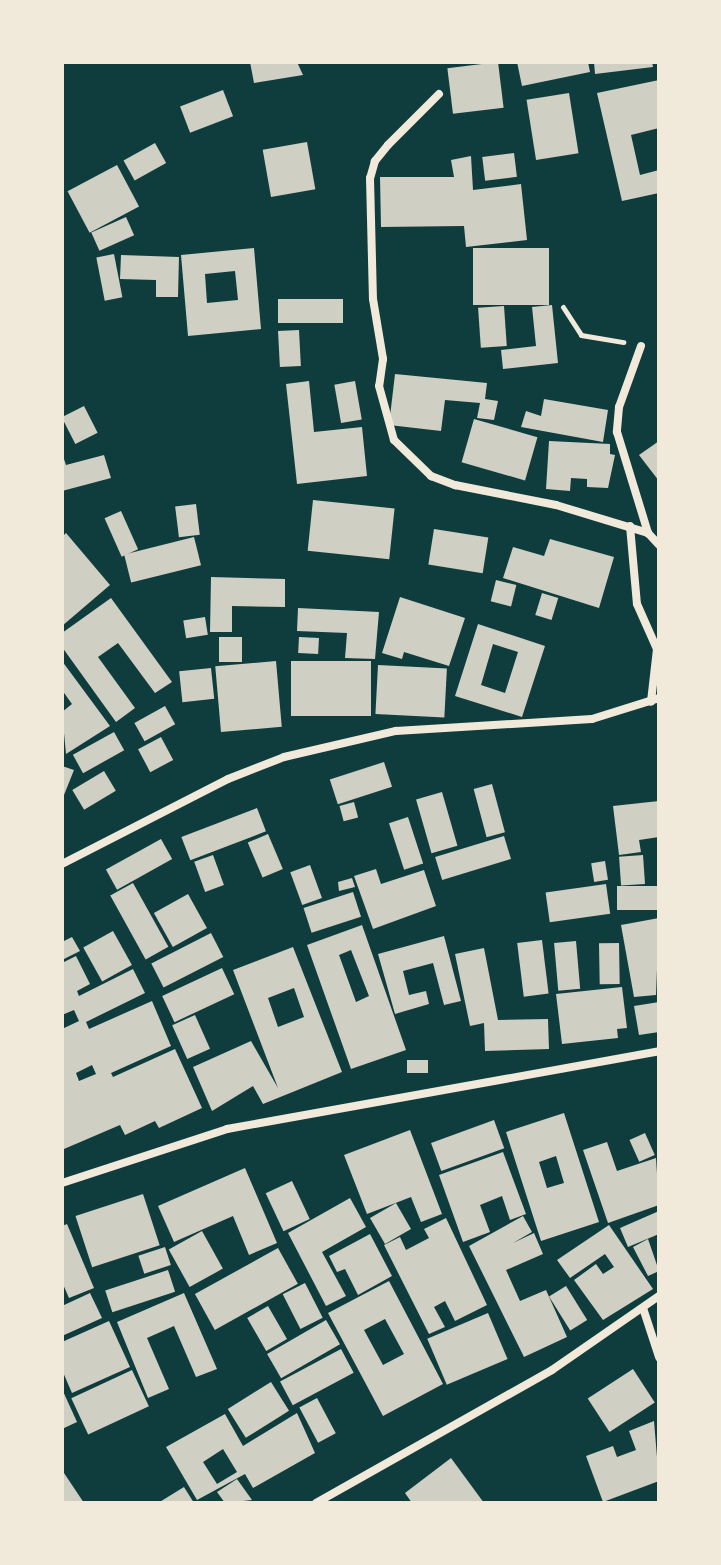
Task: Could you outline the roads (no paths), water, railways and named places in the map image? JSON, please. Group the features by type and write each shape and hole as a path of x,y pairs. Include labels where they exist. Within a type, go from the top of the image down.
{"street":[{"path":"439,94 388,145 370,178 373,299 383,359 379,386 390,429 412,461 455,485 630,526 648,533"},
{"path":"641,346 619,407 617,432 648,533 659,545"},
{"path":"62,864 228,779 310,749 396,731 592,719 655,700 657,649 637,604 630,526"},
{"path":"62,1183 227,1129 659,1051"},
{"path":"316,1503 552,1370 659,1296"},
{"path":"643,1308 659,1357"}]}
